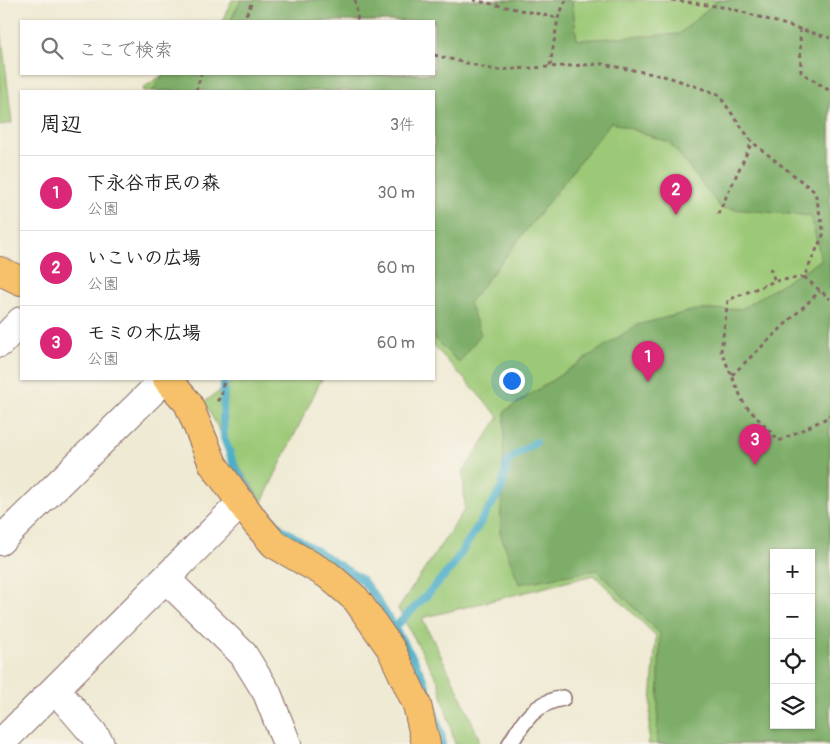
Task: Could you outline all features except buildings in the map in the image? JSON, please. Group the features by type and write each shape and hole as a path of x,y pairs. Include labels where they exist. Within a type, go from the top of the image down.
{"main road":[{"path":"0,271 20,281"},
{"path":"167,380 188,403 213,464 240,504 274,544 328,576 356,599 394,657 417,705 426,744"}],"street":[{"path":"0,343 20,322"},
{"path":"0,541 165,380"},
{"path":"0,744 240,504"},
{"path":"166,579 243,654 268,693 286,744"},
{"path":"55,689 93,733 100,744"}],"lane":[{"path":"510,744 533,710 549,700 563,698"}],"path":[{"path":"242,20 250,10 252,0"},
{"path":"355,0 358,20"},
{"path":"473,0 558,18"},
{"path":"550,66 558,18 566,0"},
{"path":"672,0 729,8 830,38"},
{"path":"800,29 801,72 830,91"},
{"path":"435,55 495,70 602,64 668,77 718,94 752,142 815,192 824,233 804,277"},
{"path":"196,90 201,75"},
{"path":"718,214 752,142"},
{"path":"770,268 775,281"},
{"path":"830,299 804,277 775,281 728,300 721,351 744,404 779,441 829,417 830,414"},
{"path":"732,376 820,291"}],"green space":[{"path":"232,0 830,0 830,744 648,744 656,636 594,575 422,618 457,688 479,738 478,744 455,744 438,681 398,609 465,509 463,472 499,417 435,347 435,90 144,90 143,88 162,75 435,75 435,20 222,20"},
{"path":"241,0 572,0 577,40 679,34 718,0 830,0 830,744 657,744 660,634 597,570 519,584 500,533 505,411 637,325 695,310 741,309 821,260 811,216 721,208 670,143 611,122 469,303 481,334 459,363 435,339 435,90 153,90 163,75 435,75 435,20 231,20"},
{"path":"0,21 12,123 0,125"},
{"path":"228,380 321,380 262,502 240,468 204,402 230,384"}],"waterway":[{"path":"224,380 224,438 235,467 258,504 280,528 362,580 376,598 413,658 426,685 442,737 442,744"},
{"path":"395,627 452,567 502,488 507,463 514,456 536,442"}],"place":[{"name":"いこいの広場","path":"676,215"},
{"name":"下永谷市民の森","path":"648,382"},
{"name":"モミの木広場","path":"755,465"}]}
